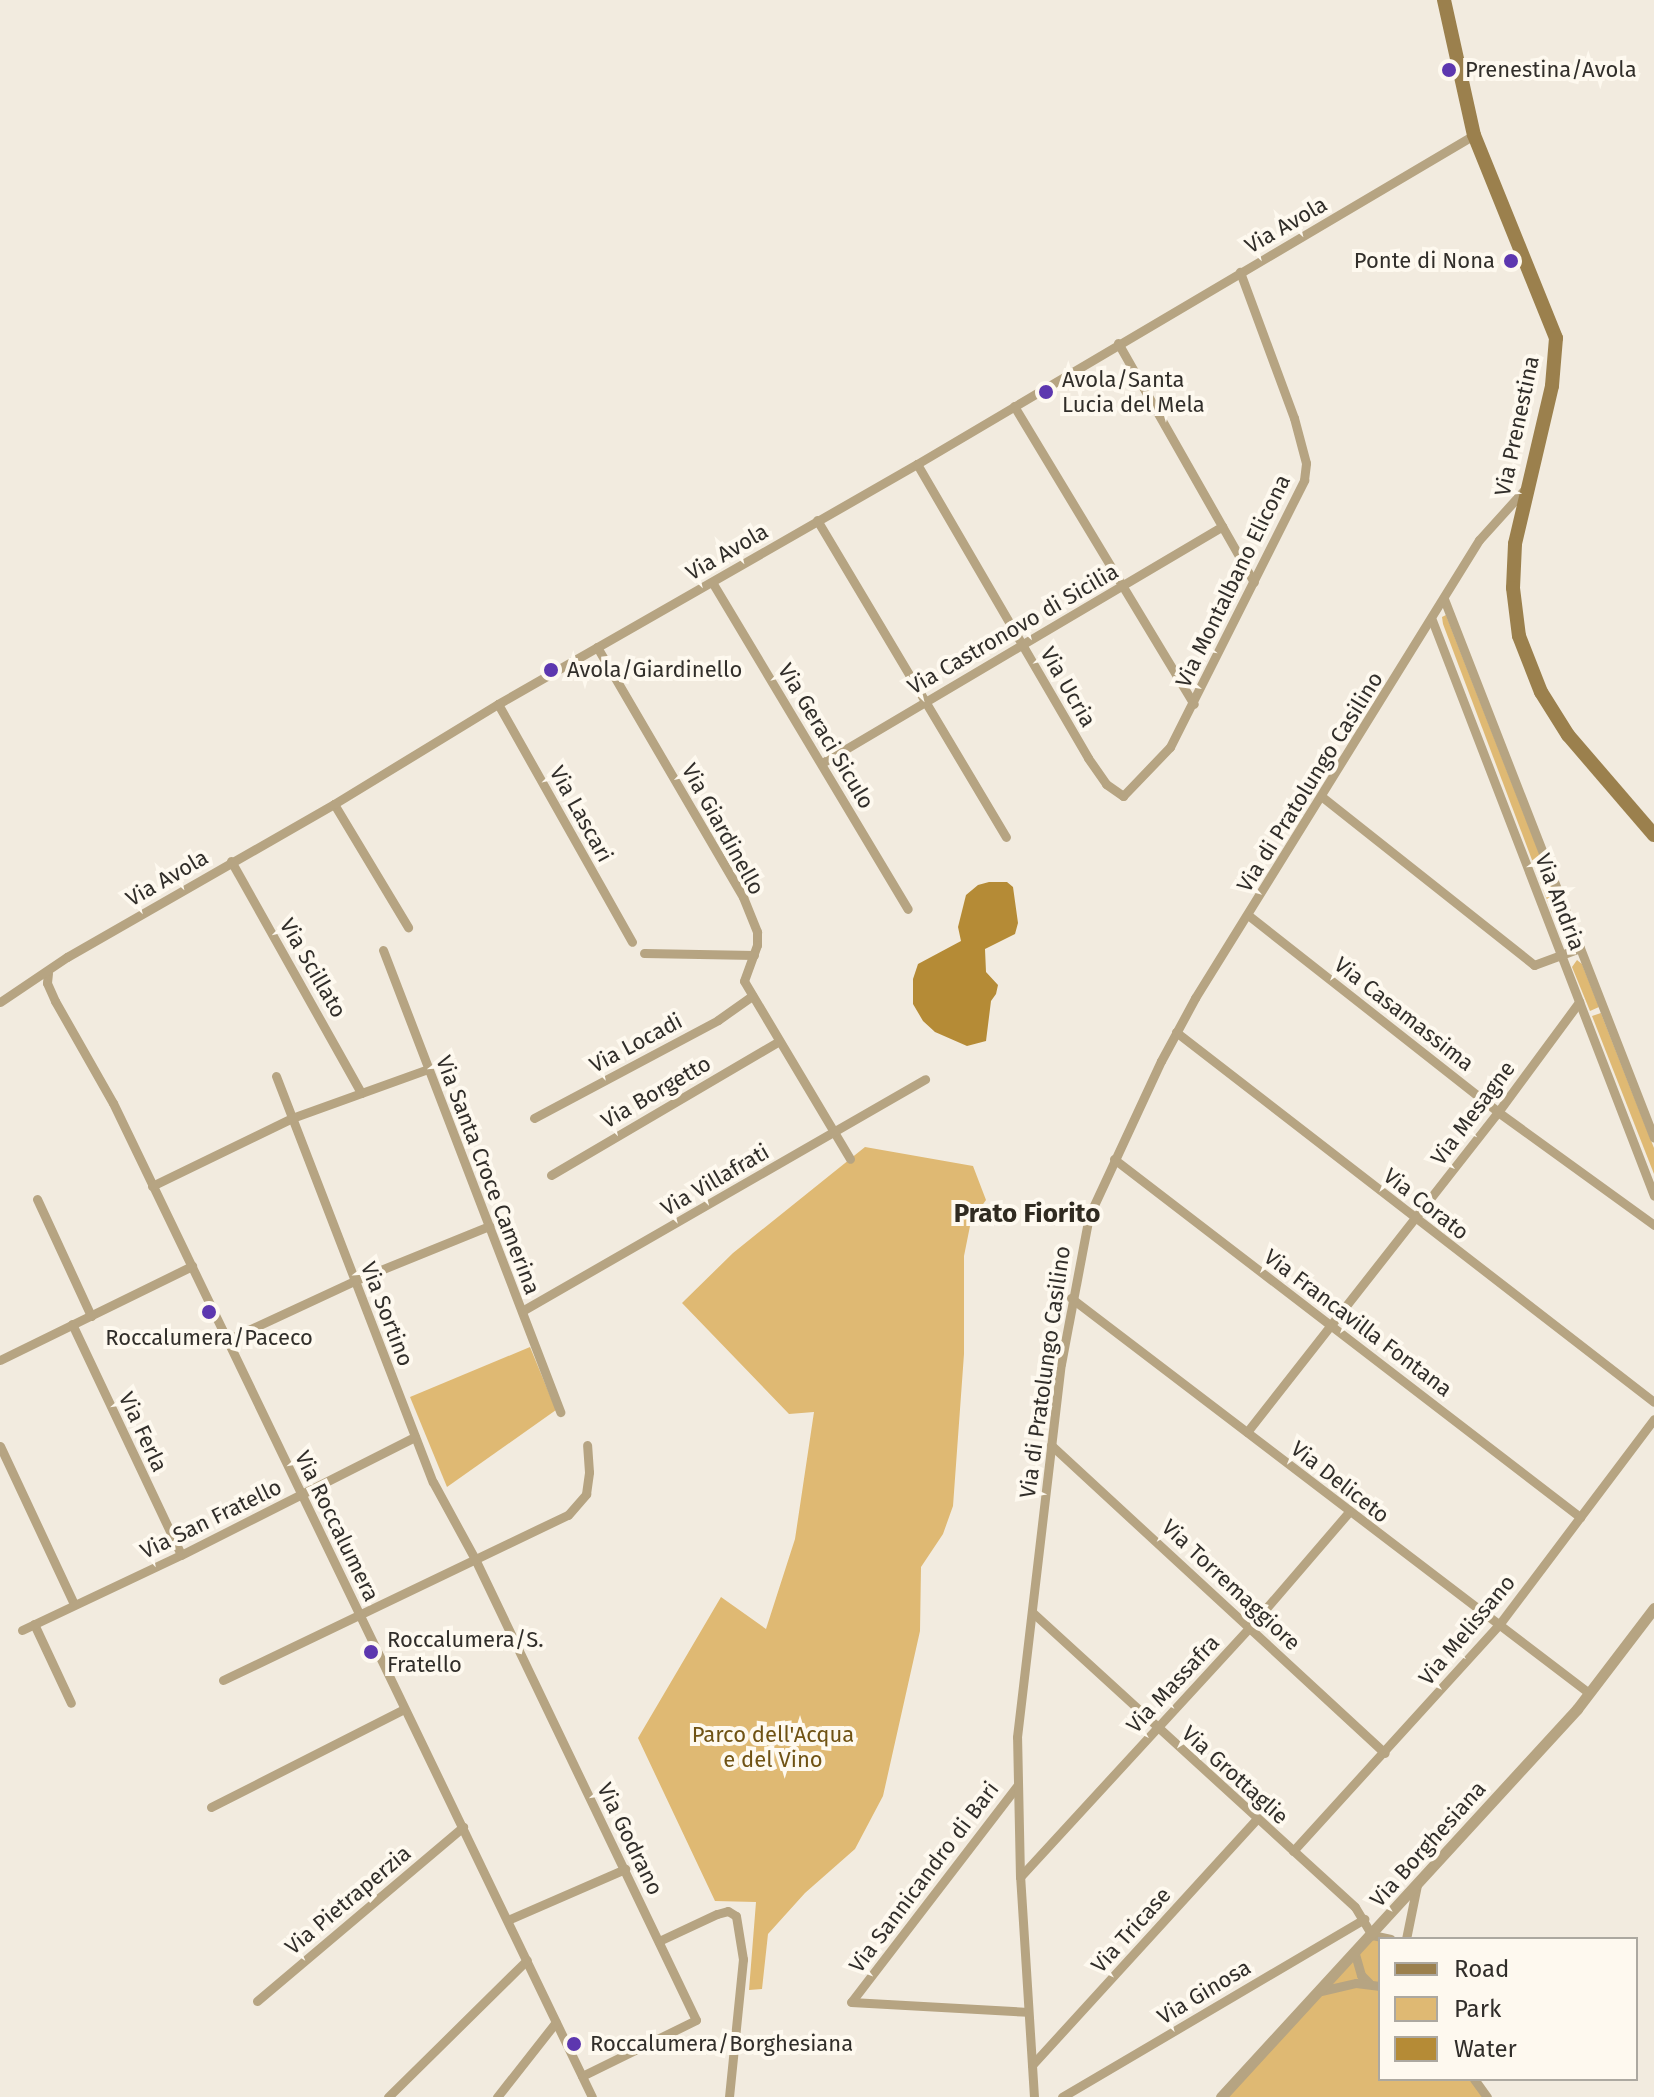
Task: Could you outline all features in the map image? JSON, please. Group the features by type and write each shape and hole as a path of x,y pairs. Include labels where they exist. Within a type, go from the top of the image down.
{"main road":[{"name":"Via Prenestina","path":"1444,0 1474,135 1555,332 1555,369 1526,488 1513,571 1514,613 1525,656 1568,735 1654,835"}],"street":[{"name":"Via Avola","path":"0,1002 48,973 67,957 334,804 498,704 917,464 1474,135"},
{"name":"Via Montalbano Elicona","path":"1123,796 1170,747 1304,480 1306,463 1294,418 1240,272"},
{"path":"1118,343 1254,582"},
{"path":"1014,406 1194,704"},
{"name":"Via Ucria","path":"917,464 1088,758 1106,784 1123,796"},
{"name":"Via di Pratolungo Casilino","path":"1034,2097 1020,1877 1017,1786 1019,1721 1071,1298 1091,1207 1176,1032 1487,529 1526,488"},
{"path":"817,520 1006,837"},
{"name":"Via Castronovo di Sicilia","path":"822,763 1222,526"},
{"name":"Via Geraci Siculo","path":"712,582 908,909"},
{"name":"Via Andria","path":"1444,599 1654,1138"},
{"name":"Via Andria","path":"1432,620 1654,1196"},
{"name":"Via Giardinello","path":"597,647 743,897 757,932 754,955 744,981 752,996"},
{"name":"Via Lascari","path":"498,704 632,942"},
{"path":"1321,796 1534,965 1580,948"},
{"path":"334,804 408,927"},
{"name":"Via Scillato","path":"231,861 361,1093"},
{"name":"Via Casamassima","path":"1248,915 1498,1112 1654,1225"},
{"name":"Via Santa Croce Camerina","path":"383,950 560,1412"},
{"path":"644,953 754,955"},
{"name":"Via Roccalumera","path":"48,973 47,983 55,1001 113,1103 592,2097"},
{"path":"752,996 850,1159"},
{"name":"Via Locadi","path":"534,1118 718,1020 752,996"},
{"name":"Via Mesagne","path":"1247,1432 1498,1112 1579,1002"},
{"name":"Via Corato","path":"1176,1032 1654,1402"},
{"name":"Via Borgetto","path":"551,1175 779,1041"},
{"path":"152,1186 292,1118 428,1069"},
{"name":"Via Sortino","path":"276,1076 415,1437 447,1511 475,1559"},
{"name":"Via Villafrati","path":"522,1311 925,1079"},
{"name":"Via Francavilla Fontana","path":"1114,1159 1580,1517"},
{"path":"37,1199 91,1316"},
{"path":"227,1340 356,1280 489,1226"},
{"path":"1,1358 192,1266"},
{"name":"Via Deliceto","path":"1071,1298 1589,1693"},
{"name":"Via Ferla","path":"72,1324 181,1555"},
{"name":"Via Melissano","path":"1293,1851 1498,1626 1654,1419"},
{"name":"Via San Fratello","path":"22,1630 181,1555 415,1437"},
{"path":"223,1680 568,1515 586,1494 589,1472 587,1445"},
{"name":"Via Torremaggiore","path":"1051,1445 1385,1753"},
{"path":"0,1446 74,1604"},
{"name":"Via Massafra","path":"1020,1877 1250,1627 1349,1512"},
{"name":"Via Godrano","path":"475,1559 696,2020 582,2076"},
{"name":"Via Borghesiana","path":"1221,2097 1355,1954 1589,1693 1654,1608"},
{"name":"Via Grottaglie","path":"1032,1612 1293,1851 1364,1919 1372,1935"},
{"path":"34,1624 71,1703"},
{"path":"211,1807 404,1709"},
{"name":"Via Sannicandro di Bari","path":"1017,1786 851,2002 1028,2012"},
{"name":"Via Tricase","path":"1032,2065 1257,1819"},
{"name":"Via Pietraperzia","path":"257,2001 463,1827"},
{"path":"508,1920 625,1869"},
{"path":"1406,1937 1417,1885"},
{"path":"659,1941 717,1914 728,1911 736,1916 743,1959 729,2097"},
{"name":"Via Ginosa","path":"1062,2097 1364,1919"},
{"path":"1372,1935 1382,1937"},
{"path":"1355,1954 1361,1975 1375,1985"},
{"path":"388,2097 527,1960"},
{"path":"1321,1991 1375,1985"},
{"path":"497,2097 556,2022"}],"green space":[{"path":"1446,615 1561,909 1552,913 1443,624 1442,617"},
{"path":"1577,960 1582,964 1599,1007 1590,1011 1572,967"},
{"path":"1601,1013 1654,1148 1654,1174 1592,1016"},
{"name":"Parco dell'Acqua e del Vino","path":"865,1147 973,1166 986,1200 971,1221 964,1256 964,1354 953,1506 943,1534 921,1567 920,1631 883,1796 855,1849 805,1893 768,1934 762,1989 749,1990 756,1902 715,1901 638,1738 721,1597 766,1629 795,1539 814,1412 789,1414 682,1303 733,1253"},
{"path":"530,1347 556,1410 447,1487 410,1397"},
{"path":"1372,1935 1378,1939 1378,2081 1475,2081 1487,2097 1221,2097"}],"water":[{"path":"1007,882 1013,887 1018,923 1015,934 985,949 986,972 998,985 991,1001 986,1041 967,1046 935,1032 923,1021 913,1004 913,979 918,964 961,941 958,927 966,895 978,885"}],"place":[{"name":"Prenestina/Avola","path":"1449,70"},
{"name":"Ponte di Nona","path":"1511,261"},
{"name":"Avola/Santa Lucia del Mela","path":"1046,392"},
{"name":"Avola/Giardinello","path":"551,670"},
{"name":"Roccalumera/Paceco","path":"209,1312"},
{"name":"Roccalumera/S. Fratello","path":"371,1652"},
{"name":"Roccalumera/Borghesiana","path":"574,2044"}],"district":[{"name":"Prato Fiorito","path":"1027,1214"}]}
